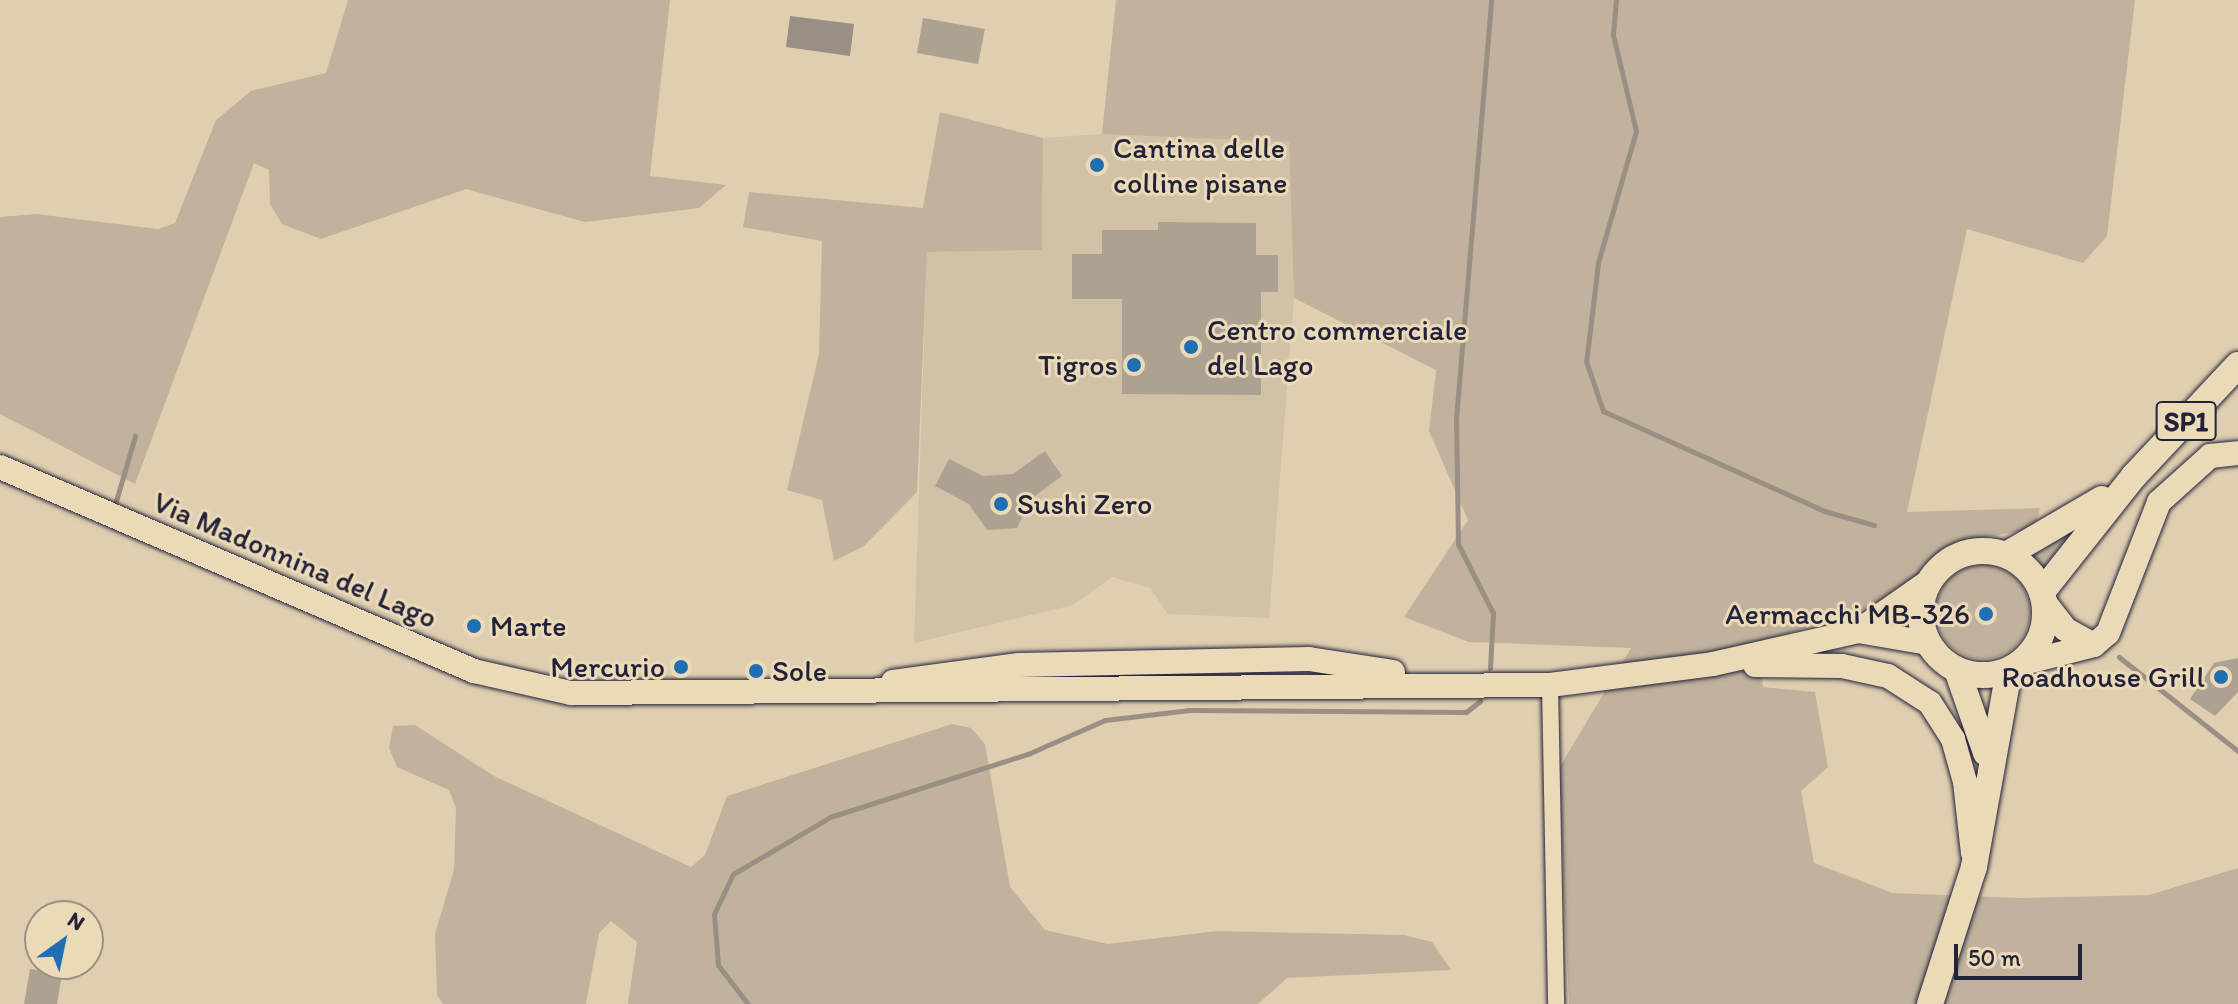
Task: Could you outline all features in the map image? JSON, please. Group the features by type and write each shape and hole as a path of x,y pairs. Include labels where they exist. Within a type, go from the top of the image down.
{"main road":[{"name":"SP1","path":"1930,1004 1974,867 1988,761 2015,667 2041,637 2043,598 2134,476 2238,365"},
{"path":"1957,670 2015,667 2094,645 2119,619 2139,542 2159,502 2210,456 2238,453"},
{"name":"Via Madonnina del Lago","path":"0,467 474,671 571,693 763,696"},
{"name":"SP1","path":"1928,582 1971,552 2006,555 2050,536 2134,476"},
{"path":"2006,555 2065,629 2094,645"},
{"path":"763,696 1449,682 1550,685 1713,664 1858,631 1928,582"},
{"path":"1858,631 1928,643 1921,602 1928,582"},
{"name":"SP1","path":"1928,643 1957,670 1977,710 1988,761"},
{"path":"763,696 1019,665 1309,659 1449,682"},
{"path":"1126,664 1147,678 1226,678 1257,686"},
{"path":"1015,693 1115,677 1126,664"},
{"path":"1713,664 1842,666 1888,676 1930,703 1953,739 1965,782 1974,867"}],"street":[{"path":"1550,685 1556,1004"}],"shaded area":[{"path":"348,0 670,0 650,176 726,185 699,208 585,222 466,189 321,239 282,224 270,204 269,170 254,163 135,484 0,414 0,217 36,214 158,229 175,223 216,120 251,91 326,73"},
{"path":"1116,0 2135,0 2107,236 2083,263 1967,229 1907,512 2040,508 2035,528 1961,542 1913,584 1855,613 1758,642 1763,687 1815,692 1828,767 1801,791 1814,863 1893,893 2018,898 2149,895 2238,868 2238,1004 1569,1004 1559,768 1631,648 1469,642 1404,617 1468,520 1429,431 1436,370 1294,298 1289,142 1102,134"},
{"path":"790,16 854,24 850,56 786,47"},
{"path":"940,112 1043,138 1042,250 927,252 917,492 864,546 834,561 822,500 787,490 819,354 822,241 743,227 749,192 923,208"},
{"path":"1102,134 1289,142 1294,298 1269,618 1168,614 1150,588 1112,577 1073,605 914,643 927,252 1042,250 1043,138"},
{"path":"2081,525 2043,571 2029,555 2044,549"},
{"path":"1983,565 2001,569 2016,579 2026,594 2030,612 2026,630 2016,645 2001,655 1983,659 1965,655 1950,645 1940,630 1936,612 1940,594 1950,579 1965,569"},
{"path":"952,724 971,728 985,744 1010,887 1045,930 1108,944 1217,931 1404,935 1432,942 1451,970 1287,978 1258,1004 628,1004 637,942 611,921 599,933 586,1004 443,1004 437,995 435,934 454,870 456,808 449,790 397,767 389,748 393,726 415,725 494,776 691,867 705,855 727,796"}],"building":[{"path":"923,18 985,29 978,64 917,53"},
{"name":"Centro commerciale del Lago","path":"1158,222 1256,223 1256,255 1278,255 1278,292 1261,292 1261,395 1122,394 1122,299 1072,299 1072,254 1102,254 1102,230 1158,230"},
{"path":"1045,451 1062,476 1031,499 1017,528 987,530 969,504 935,486 949,459 983,476 1013,474"},
{"name":"Roadhouse Grill","path":"2238,658 2238,692 2215,716 2190,699 2214,663"},
{"path":"28,980 61,980 57,1004 24,1004"}],"waterway":[{"path":"1490,668 1493,613 1458,544 1456,419 1491,0"},
{"path":"1616,0 1613,35 1636,131 1598,263 1586,361 1603,411 1824,511 1874,525"},
{"path":"116,501 135,436"},
{"path":"2119,657 2238,751"},
{"path":"748,1004 718,965 714,914 733,874 830,817 1030,753 1105,720 1189,710 1466,712 1480,701"}],"place":[{"name":"Cantina delle colline pisane","path":"1097,165"},
{"name":"Centro commerciale del Lago","path":"1191,347"},
{"name":"Tigros","path":"1134,365"},
{"name":"Sushi Zero","path":"1001,504"},
{"name":"Aermacchi MB-326","path":"1986,614"},
{"name":"Marte","path":"474,626"},
{"name":"Mercurio","path":"681,667"},
{"name":"Sole","path":"756,671"},
{"name":"Roadhouse Grill","path":"2221,677"}]}
